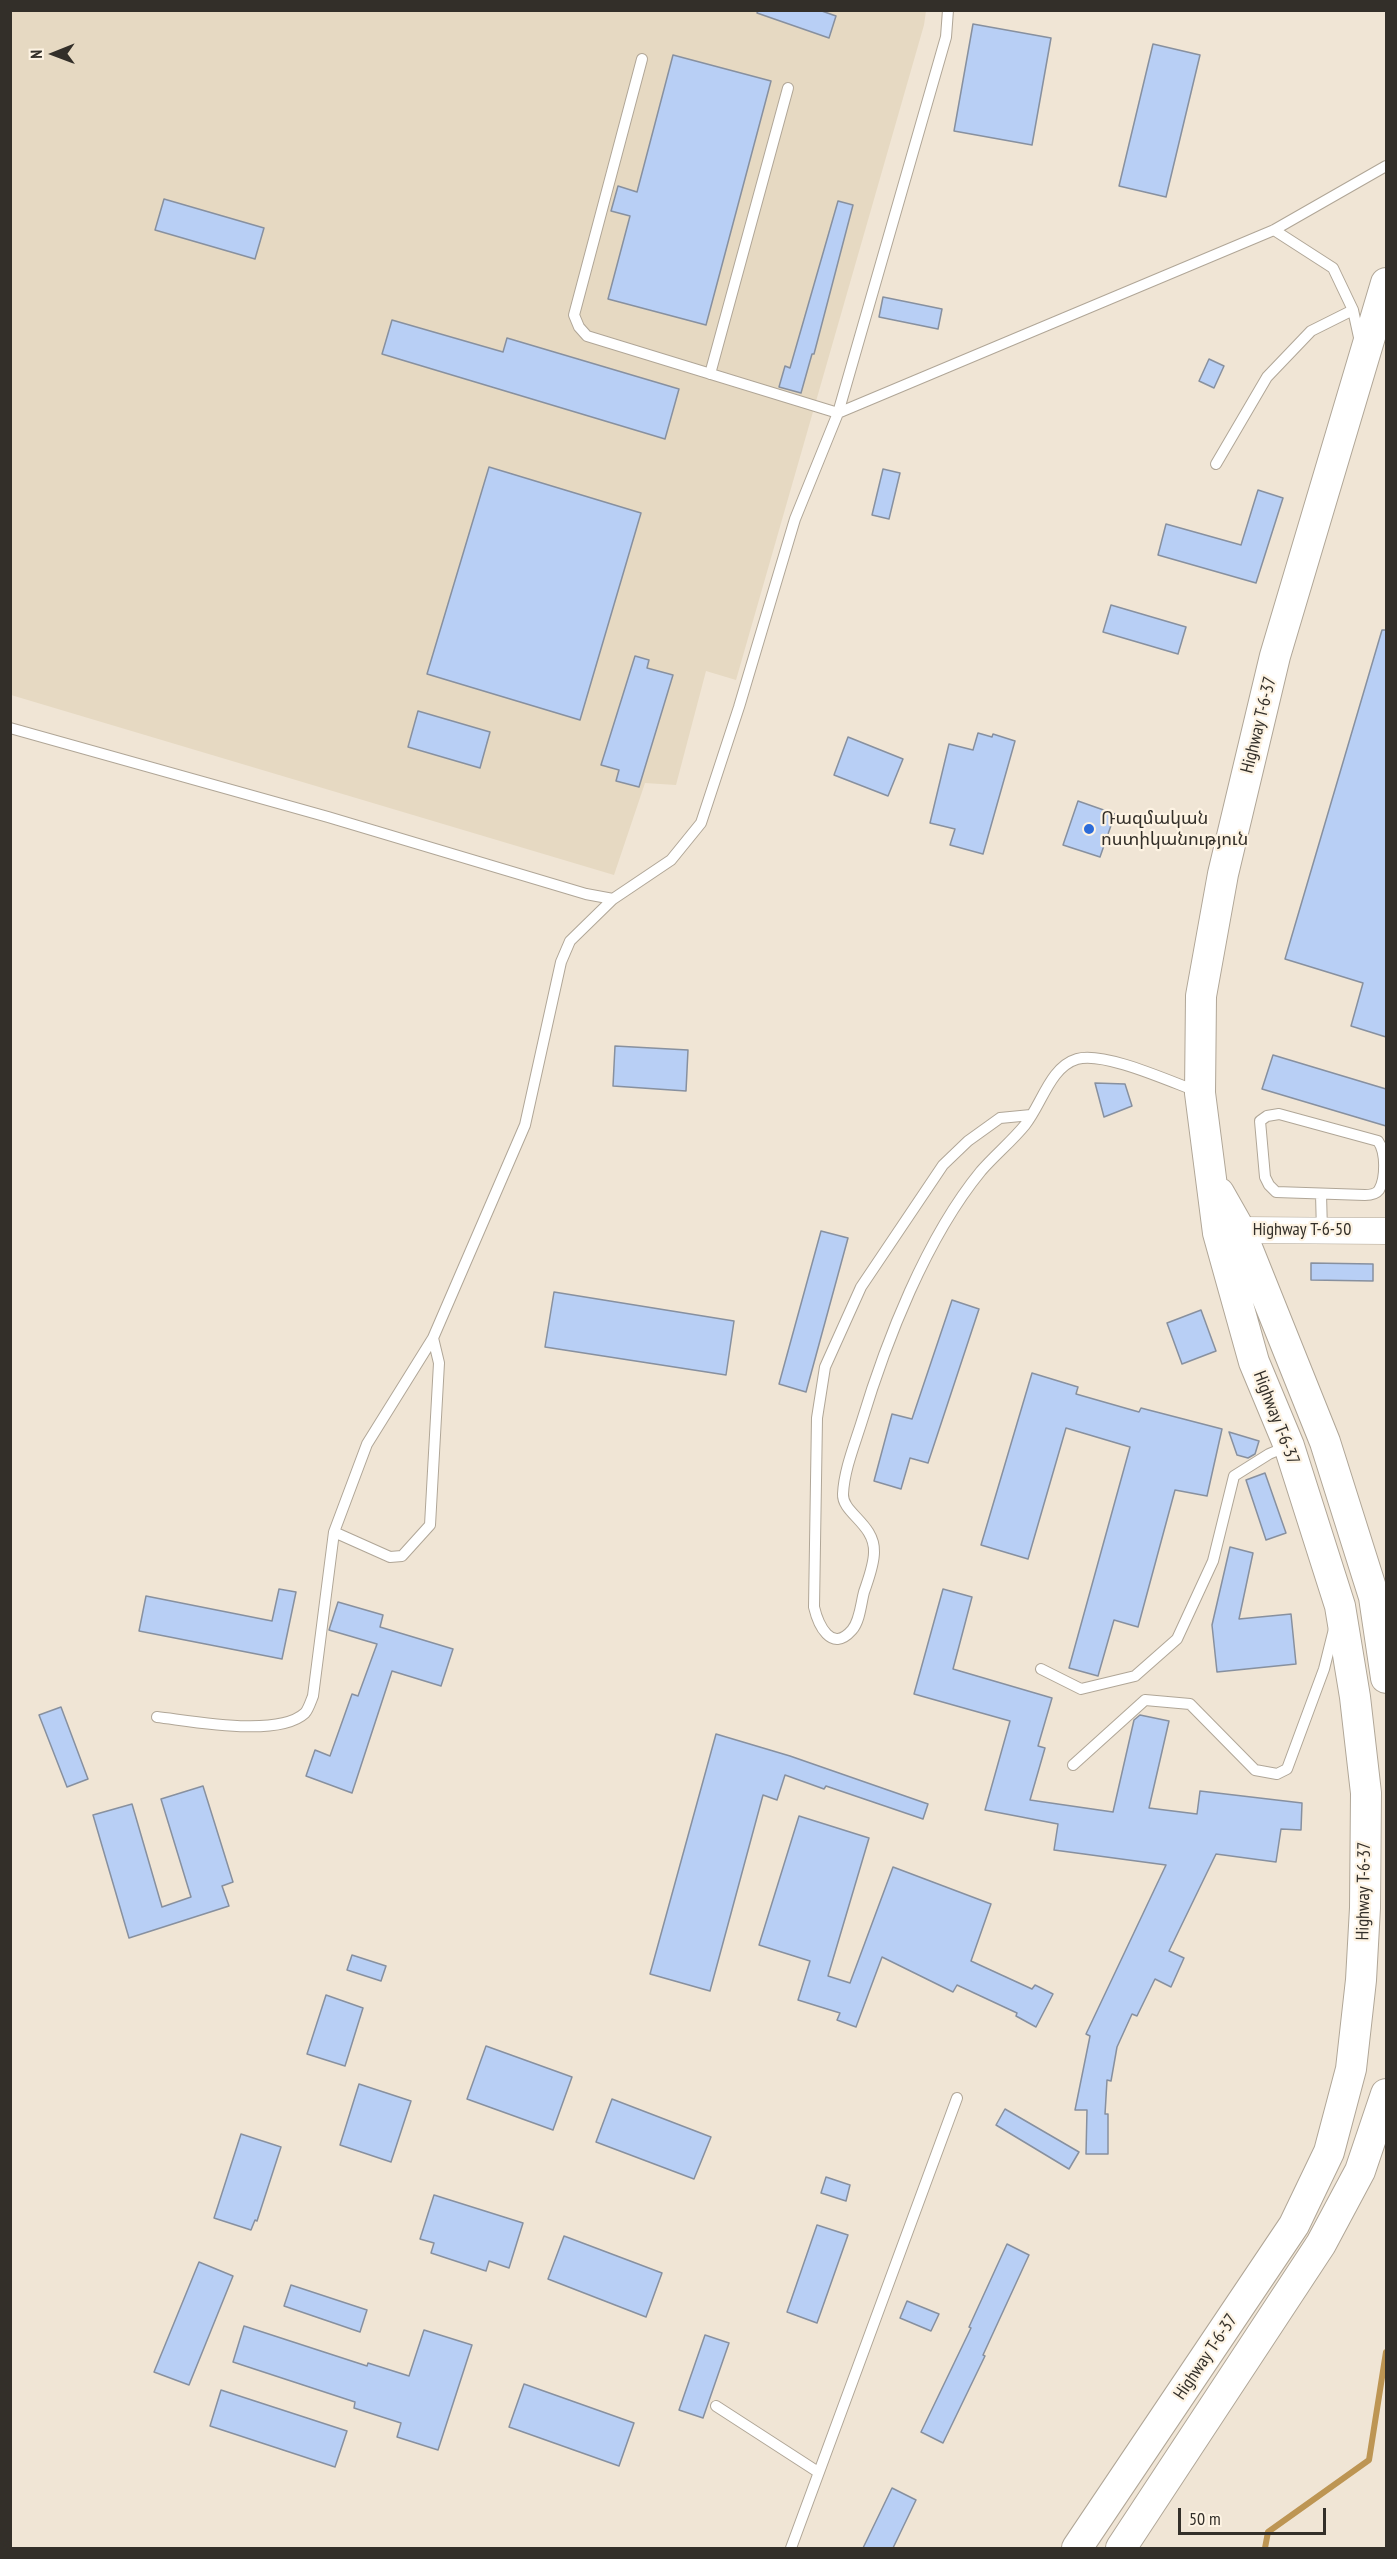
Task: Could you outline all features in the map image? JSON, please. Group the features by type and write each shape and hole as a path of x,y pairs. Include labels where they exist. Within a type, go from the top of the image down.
{"main road":[{"name":"Highway T-6-37","path":"1386,283 1275,656 1223,874 1202,996 1200,1092 1211,1178 1229,1232 1325,1442 1374,1597 1386,1678"},
{"name":"Highway T-6-37","path":"1077,2548 1294,2225 1329,2152 1351,2069 1361,1980 1366,1793 1355,1697 1340,1606 1289,1446 1254,1362 1229,1232"},
{"path":"1340,1606 1374,1597"},
{"name":"Highway T-6-37","path":"1121,2548 1321,2244 1360,2171 1386,2094"},
{"path":"1161,2426 1187,2445"}],"street":[{"name":"Highway T-6-50","path":"1229,1232 1386,1231"}],"lane":[{"path":"158,1718 254,1727 283,1724 305,1713 313,1696 334,1532 368,1444 433,1338 525,1125 561,962 570,941 613,899 671,860 700,823 739,707 795,519 838,413 946,37 948,10"},
{"path":"642,59 574,315 579,327 587,336 838,413 1274,230 1386,166"},
{"path":"710,374 788,88"},
{"path":"1274,230 1334,268 1353,310 1364,360"},
{"path":"1216,464 1267,377 1311,331 1353,310"},
{"path":"10,728 328,817 586,894 613,899"},
{"path":"1031,1115 1000,1118 968,1141 943,1165 861,1287 825,1367 817,1418 814,1607 821,1630 835,1638 852,1630 858,1618 874,1552 872,1536 866,1525 844,1502 843,1495 850,1459 877,1373 932,1243 981,1172 1031,1115 1060,1067 1077,1059 1094,1057 1200,1092"},
{"path":"1279,1114 1378,1141 1383,1148 1385,1160 1379,1189 1372,1195 1321,1194 1276,1192 1269,1185 1265,1177 1260,1121 1267,1116 1279,1114"},
{"path":"1321,1194 1322,1231"},
{"path":"334,1532 390,1557 402,1557 430,1525 439,1363 433,1338"},
{"path":"1041,1669 1081,1689 1135,1676 1177,1639 1213,1561 1234,1476 1269,1454 1289,1446"},
{"path":"1073,1765 1145,1700 1190,1704 1255,1770 1266,1774 1278,1774 1287,1769 1324,1669 1340,1606"},
{"path":"791,2548 957,2098"},
{"path":"716,2406 818,2472"}],"shaded area":[{"path":"10,11 926,11 924,25 736,680 706,671 676,785 645,783 614,875 11,695"}],"building":[{"path":"758,10 819,10 836,16 829,38 757,13"},
{"path":"973,24 1051,38 1032,145 954,131"},
{"path":"1153,44 1200,55 1166,197 1119,186"},
{"path":"673,55 771,81 706,325 608,299 630,216 611,211 618,186 637,192"},
{"path":"164,199 264,228 255,259 155,230"},
{"path":"838,201 853,205 814,354 812,354 801,393 779,387 785,366 790,368"},
{"path":"883,297 942,309 938,329 879,317"},
{"path":"392,320 503,352 507,338 679,389 665,439 382,354"},
{"path":"1209,359 1224,366 1214,388 1199,381"},
{"path":"489,467 641,513 580,720 427,674"},
{"path":"883,469 900,473 889,519 872,515"},
{"path":"1258,490 1283,498 1256,583 1158,555 1166,524 1241,545"},
{"path":"1111,605 1186,627 1178,654 1103,632"},
{"path":"1382,630 1386,630 1386,1037 1351,1026 1363,983 1285,959"},
{"path":"635,656 649,660 647,668 673,675 639,787 616,781 619,770 601,765"},
{"path":"418,711 490,732 480,768 408,747"},
{"path":"978,733 992,737 993,734 1015,741 983,854 950,845 955,829 930,823 949,744 973,750"},
{"path":"848,737 903,759 888,796 834,775"},
{"name":"Ռազմական ոստիկանություն","path":"1078,801 1115,814 1100,857 1063,845"},
{"path":"615,1046 688,1050 686,1091 613,1086"},
{"path":"1273,1055 1386,1089 1386,1126 1262,1089"},
{"path":"1095,1083 1125,1084 1132,1106 1104,1117"},
{"path":"821,1231 848,1238 806,1392 779,1384"},
{"path":"1311,1263 1373,1264 1373,1281 1311,1280"},
{"path":"554,1292 734,1321 726,1375 545,1347"},
{"path":"952,1300 979,1309 928,1463 910,1458 901,1489 874,1481 892,1414 912,1419"},
{"path":"1201,1310 1216,1351 1182,1364 1167,1323"},
{"path":"1032,1373 1078,1387 1076,1394 1139,1412 1141,1408 1222,1429 1207,1496 1175,1490 1138,1627 1114,1620 1098,1676 1069,1668 1130,1447 1066,1428 1028,1559 981,1545"},
{"path":"1229,1432 1259,1441 1255,1454 1248,1458 1237,1455"},
{"path":"1265,1473 1286,1533 1266,1540 1246,1480"},
{"path":"1230,1547 1253,1553 1239,1619 1291,1614 1296,1664 1217,1672 1212,1625"},
{"path":"279,1589 296,1592 282,1659 139,1631 146,1596 272,1621"},
{"path":"943,1589 972,1597 953,1669 1052,1698 1038,1746 1045,1748 1030,1800 1113,1812 1134,1720 1140,1715 1169,1721 1149,1808 1197,1814 1200,1791 1302,1803 1301,1830 1281,1829 1276,1862 1216,1854 1169,1951 1184,1958 1171,1987 1155,1979 1137,2016 1132,2014 1117,2047 1111,2081 1107,2080 1105,2114 1108,2114 1108,2154 1086,2154 1087,2110 1075,2110 1090,2036 1086,2034 1166,1865 1054,1850 1058,1824 985,1810 1010,1721 914,1694"},
{"path":"338,1602 383,1615 380,1627 453,1649 441,1686 392,1671 352,1793 306,1776 315,1750 330,1756 352,1694 358,1696 377,1644 329,1630"},
{"path":"61,1707 88,1779 67,1787 39,1715"},
{"path":"716,1734 790,1756 928,1804 923,1819 826,1786 824,1789 785,1775 777,1800 763,1795 710,1991 650,1974"},
{"path":"203,1786 233,1882 222,1886 229,1906 129,1938 93,1815 132,1804 162,1907 191,1897 161,1799"},
{"path":"799,1816 869,1838 828,1976 850,1983 893,1867 991,1904 971,1961 1032,1989 1035,1985 1053,1994 1036,2027 1016,2016 1017,2013 957,1985 953,1992 882,1957 856,2027 837,2020 840,2013 798,2000 810,1961 759,1945"},
{"path":"352,1955 386,1966 381,1981 347,1970"},
{"path":"326,1995 363,2008 345,2066 307,2054"},
{"path":"486,2046 572,2077 553,2130 467,2099"},
{"path":"359,2084 411,2101 391,2162 340,2145"},
{"path":"612,2099 711,2137 694,2179 596,2142"},
{"path":"1005,2109 1079,2152 1069,2169 996,2125"},
{"path":"241,2134 281,2147 257,2221 255,2220 251,2230 214,2218"},
{"path":"826,2177 850,2185 846,2201 821,2193"},
{"path":"434,2195 523,2223 509,2268 489,2261 486,2271 431,2253 434,2243 420,2239"},
{"path":"817,2225 848,2235 817,2323 787,2312"},
{"path":"564,2236 662,2273 646,2317 548,2279"},
{"path":"1007,2244 1029,2255 983,2355 985,2356 943,2443 921,2432 971,2328 969,2327"},
{"path":"199,2262 233,2276 189,2385 154,2372"},
{"path":"291,2285 367,2310 360,2332 284,2306"},
{"path":"907,2301 939,2314 931,2331 900,2318"},
{"path":"244,2326 367,2366 368,2363 409,2376 424,2330 472,2345 438,2450 397,2437 401,2423 354,2408 355,2402 233,2362"},
{"path":"705,2335 729,2343 703,2418 679,2410"},
{"path":"524,2384 634,2423 619,2466 509,2427"},
{"path":"221,2390 347,2431 335,2467 210,2426"},
{"path":"892,2488 916,2500 893,2548 863,2548"}],"waterway":[{"path":"1265,2548 1268,2532 1369,2460 1386,2352"}],"place":[{"name":"Ռազմական ոստիկանություն","path":"1089,829"}]}
